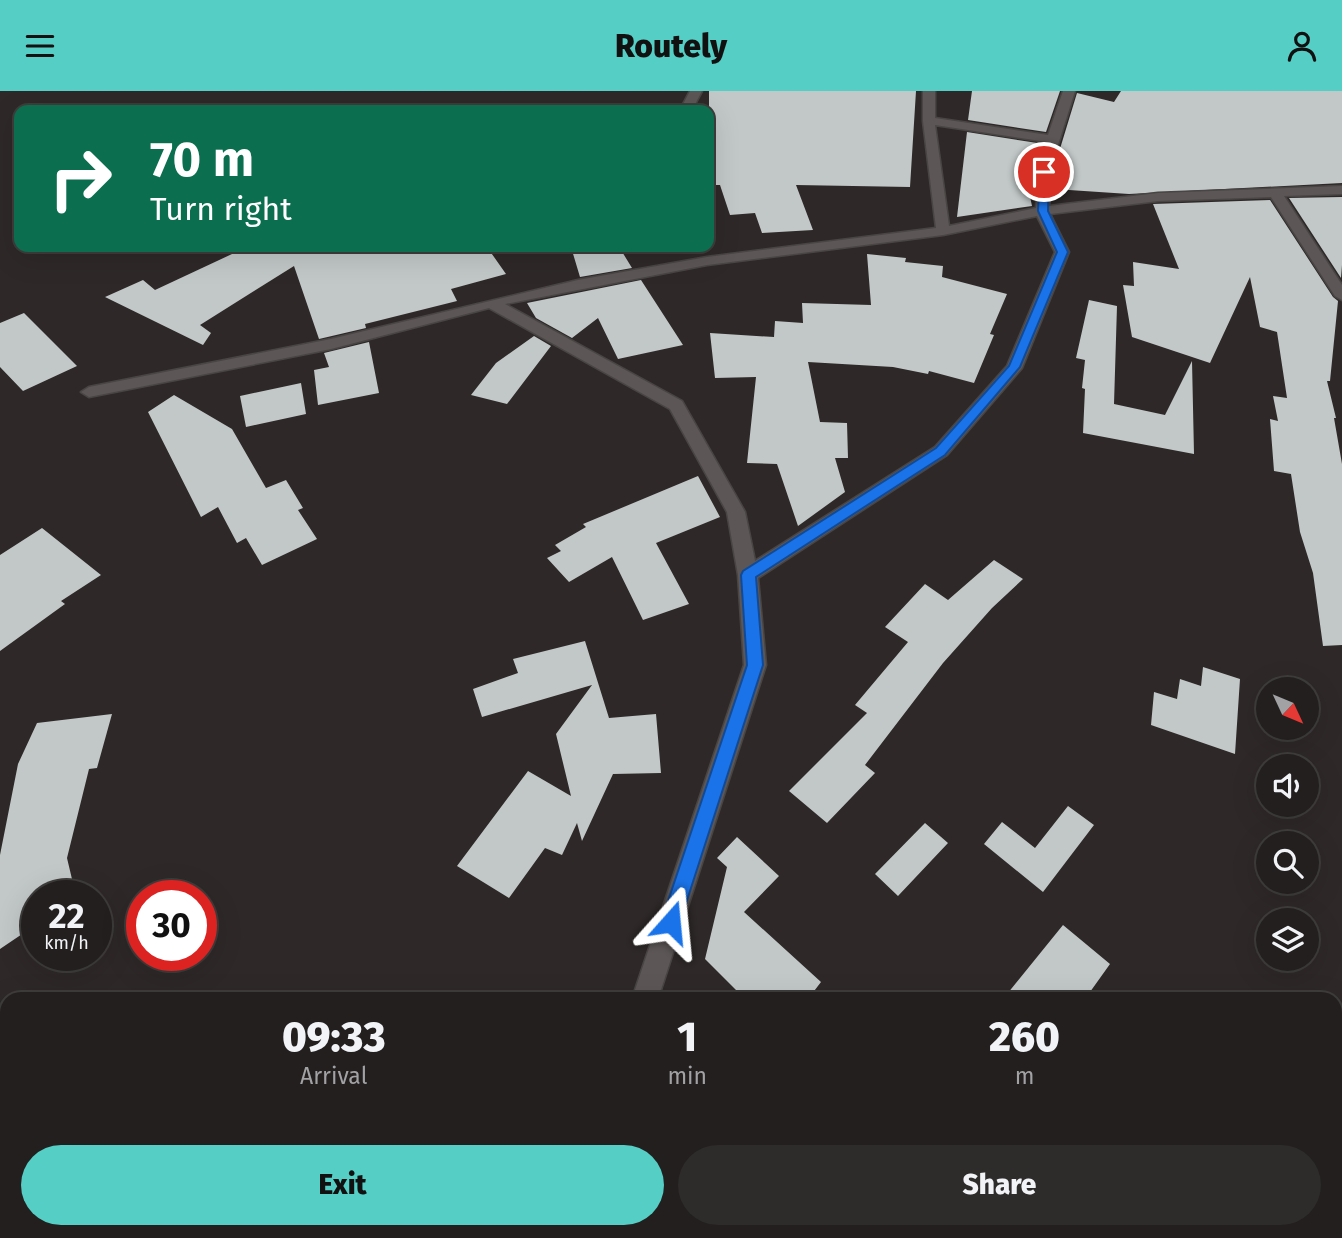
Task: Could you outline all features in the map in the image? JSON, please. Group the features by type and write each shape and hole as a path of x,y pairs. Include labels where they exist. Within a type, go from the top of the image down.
{"street":[{"path":"929,91 929,121 943,231"},
{"path":"748,575 941,451 1014,367 1062,252 1043,211 1044,172 1055,140 1063,101 1069,91"},
{"path":"929,121 1055,140"},
{"path":"89,392 331,344 491,303 707,261 943,231 1043,211 1158,198 1341,191"},
{"path":"1276,194 1342,296"},
{"path":"700,252 707,261"},
{"path":"491,303 676,405 736,512 748,575 755,665 647,992"}],"building":[{"path":"709,91 916,91 910,187 796,185 813,230 762,233 755,213 730,215 720,185 714,185 714,105 709,105"},
{"path":"972,91 1060,91 1046,132 968,120"},
{"path":"1121,91 1342,91 1342,183 1129,194 1054,189 1059,152 1077,93 1114,102"},
{"path":"967,132 1044,144 1034,188 1028,187 1032,206 957,217"},
{"path":"1342,197 1342,265 1341,278 1289,198"},
{"path":"1270,200 1338,301 1330,381 1327,381 1336,418 1342,464 1342,645 1323,646 1313,573 1300,532 1291,474 1274,471 1270,419 1278,421 1273,396 1287,398 1277,332 1260,327 1250,277 1210,363 1132,337 1123,285 1134,286 1133,262 1179,269 1153,204"},
{"path":"236,252 491,252 506,274 451,289 457,301 365,324 366,328 319,339 294,266 200,325 211,333 203,345 105,297 143,280 155,290"},
{"path":"572,252 622,252 632,268 580,277"},
{"path":"867,254 906,258 905,262 943,266 942,277 1007,294 974,383 929,371 928,374 893,367 808,362 820,422 847,423 848,458 835,458 845,492 798,526 777,464 747,463 756,377 715,378 710,333 774,337 775,321 803,323 802,303 871,305"},
{"path":"641,280 683,345 618,359 598,318 572,338 536,318 527,303"},
{"path":"1089,300 1117,306 1114,404 1165,415 1192,361 1194,454 1083,433 1085,389 1082,388 1085,360 1076,358"},
{"path":"24,313 77,366 23,391 0,367 0,323"},
{"path":"534,336 551,346 507,404 471,395 496,363"},
{"path":"369,342 379,393 318,405 314,370 329,367 324,353"},
{"path":"301,383 306,414 246,427 240,396"},
{"path":"174,395 232,429 266,488 286,480 303,508 298,510 317,539 262,565 246,538 237,543 218,507 201,517 148,412"},
{"path":"698,476 720,517 656,543 689,604 643,620 612,557 569,582 547,558 561,551 555,545 586,527 583,524"},
{"path":"42,528 101,575 61,601 65,604 0,651 0,555"},
{"path":"994,560 1023,579 992,608 943,663 865,765 875,773 827,823 789,791 867,713 855,705 908,642 885,627 925,584 948,600"},
{"path":"585,641 609,718 656,714 661,773 613,774 582,841 577,823 562,855 545,848 509,898 457,866 528,771 571,796 556,734 592,685 482,717 473,689 518,673 513,659"},
{"path":"1203,667 1240,679 1235,754 1151,725 1154,692 1177,699 1180,679 1201,686"},
{"path":"112,714 97,768 89,769 67,858 72,880 21,880 21,935 0,949 0,855 18,764 37,723"},
{"path":"1068,806 1094,825 1043,892 984,844 1002,822 1035,848"},
{"path":"925,823 948,843 898,896 875,874"},
{"path":"737,837 779,876 744,912 821,982 813,992 738,992 705,959 727,867 717,858"},
{"path":"1063,925 1110,964 1090,992 1009,992"}],"route":[{"path":"671,922 755,665 748,575 941,451 1014,367 1062,252 1043,211 1044,172"}]}
